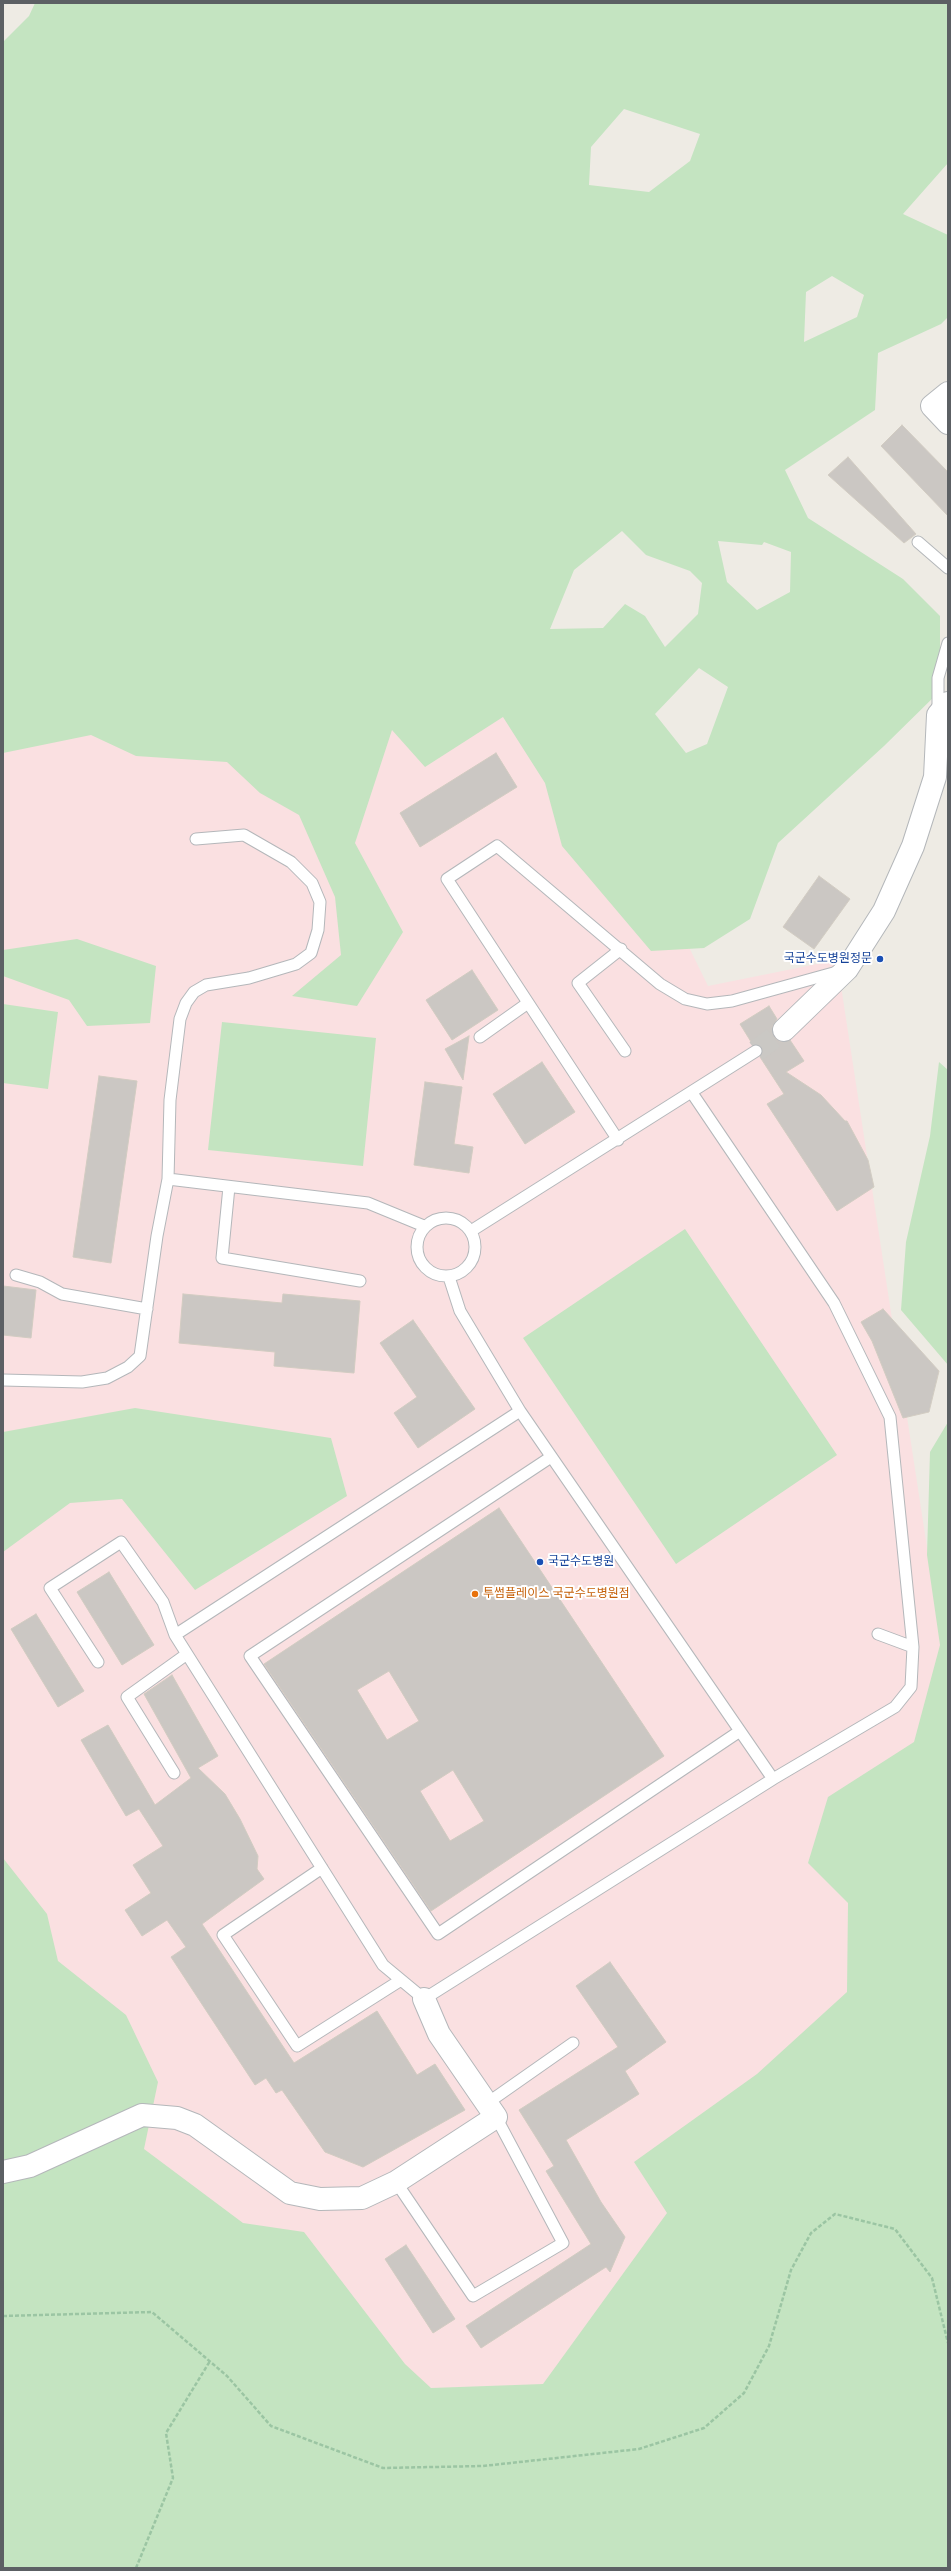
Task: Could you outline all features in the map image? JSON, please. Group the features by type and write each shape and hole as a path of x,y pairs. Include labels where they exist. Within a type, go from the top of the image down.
{"street":[{"path":"948,393 932,406 948,423"},
{"path":"784,1030 847,969 884,911 913,846 935,777 943,709"},
{"path":"3,2172 30,2166 142,2115 177,2118 195,2125 290,2193 320,2199 362,2198 396,2182 491,2110 439,2034 424,1999"}],"lane":[{"path":"918,542 948,568"},
{"path":"943,709 938,678 948,643"},
{"path":"3,1380 82,1382 107,1378 128,1367 140,1356 157,1236 168,1179 170,1100 180,1020 186,1003 194,992 206,985 249,978 296,964 311,954 316,944 320,902 312,883 291,862 244,836 196,839"},
{"path":"618,1140 447,879 497,846 672,992 685,999 707,1004 765,993 847,969"},
{"path":"621,949 578,983 625,1051"},
{"path":"480,1037 528,1003"},
{"path":"471,1231 618,1140 756,1051"},
{"path":"98,1662 50,1588 120,1542 163,1602 175,1636 383,1965 424,1999 773,1779 895,1707 911,1687 912,1647 890,1417 834,1303 692,1093"},
{"path":"168,1179 368,1203 424,1226"},
{"path":"229,1187 222,1258 360,1281"},
{"path":"445,1217 459,1220 471,1231 475,1240 473,1260 467,1268 448,1277 429,1271 418,1258 416,1247 419,1235 424,1226 435,1219 445,1217"},
{"path":"16,1275 40,1282 62,1294 147,1309"},
{"path":"448,1277 460,1311 520,1411 773,1779"},
{"path":"175,1636 520,1411"},
{"path":"551,1457 250,1656 438,1934 740,1731"},
{"path":"878,1634 912,1647"},
{"path":"174,1773 127,1697 187,1654"},
{"path":"322,1868 223,1936 297,2046 401,1980"},
{"path":"396,2182 473,2296 563,2243 491,2110 573,2043"}],"path":[{"path":"3,2316 152,2312 227,2376 271,2426 383,2468 483,2466 639,2449 704,2428 744,2393 769,2346 791,2270 811,2233 835,2214 895,2229 932,2278 948,2343"},
{"path":"136,2568 173,2478 166,2433 210,2361"}],"shaded area":[{"path":"216,385 657,882 708,986 837,960 932,1580 944,1628 910,1945 607,2436 3,2285 3,609"}],"green space":[{"path":"35,3 948,3 948,163 903,214 948,235 948,317 941,324 878,353 875,410 785,470 808,518 903,579 940,616 940,691 884,746 778,843 750,919 704,948 651,951 562,846 545,783 503,717 425,767 392,730 355,843 403,932 357,1006 292,996 341,955 335,897 299,815 260,793 227,762 136,756 91,735 3,753 3,42 29,16","holes":["624,109 700,134 690,161 649,192 589,185 591,147","832,276 864,295 857,317 804,342 806,292","622,531 646,555 690,571 702,583 698,614 665,647 645,616 625,604 603,628 550,629 574,570","718,541 762,545 764,542 791,552 790,592 757,610 727,582","699,668 728,687 707,744 686,753 655,714"]},
{"path":"77,939 156,966 150,1023 87,1026 69,1000 3,976 3,950"},
{"path":"3,1004 58,1012 48,1089 3,1083"},
{"path":"222,1022 376,1038 363,1166 208,1150"},
{"path":"939,1062 948,1070 948,1365 901,1310 906,1242 930,1136"},
{"path":"685,1229 837,1455 676,1564 523,1338"},
{"path":"135,1408 331,1438 347,1496 195,1590 122,1499 70,1503 3,1552 3,1432"},
{"path":"948,1422 948,2568 3,2568 3,1858 47,1914 58,1961 126,2015 158,2082 144,2149 243,2223 304,2232 405,2364 431,2388 543,2384 667,2213 634,2162 757,2074 847,1992 848,1903 808,1863 828,1797 914,1742 940,1645 927,1555 930,1452"}],"building":[{"path":"902,425 948,472 948,516 881,446"},
{"path":"848,457 916,534 904,543 828,475"},
{"path":"496,753 517,787 420,847 400,813"},
{"path":"819,876 850,899 814,949 783,927"},
{"path":"472,970 498,1010 452,1040 426,1000"},
{"path":"769,1006 777,1019 772,1027 775,1038 781,1042 790,1040 804,1061 786,1072 821,1095 845,1121 847,1121 868,1160 874,1187 837,1211 767,1104 784,1094 760,1057 763,1051 762,1047 753,1045 740,1024"},
{"path":"469,1036 463,1080 445,1049"},
{"path":"542,1062 575,1112 525,1144 493,1094"},
{"path":"99,1076 137,1081 111,1263 73,1257"},
{"path":"425,1082 462,1087 454,1144 473,1147 469,1173 414,1165"},
{"path":"3,1286 36,1290 31,1338 3,1335"},
{"path":"183,1294 282,1303 283,1294 360,1301 354,1373 274,1366 275,1352 179,1343"},
{"path":"883,1309 939,1371 929,1412 903,1418 872,1341 861,1322"},
{"path":"413,1320 475,1409 418,1448 394,1413 417,1397 380,1343"},
{"path":"499,1508 664,1756 431,1911 264,1664","holes":["389,1671 419,1721 387,1740 357,1690","453,1770 484,1821 450,1841 420,1791"]},
{"path":"109,1572 154,1645 122,1665 77,1592"},
{"path":"36,1614 84,1691 58,1707 11,1629"},
{"path":"172,1675 218,1756 198,1768 225,1794 240,1819 258,1856 257,1869 264,1879 202,1924 294,2063 377,2011 417,2075 435,2064 465,2110 363,2167 325,2152 282,2090 276,2093 266,2078 255,2085 171,1957 186,1947 167,1920 142,1936 125,1910 151,1893 133,1865 163,1846 139,1809 126,1816 81,1740 108,1725 155,1805 191,1778 144,1694"},
{"path":"610,1962 666,2042 625,2071 639,2094 566,2140 601,2202 625,2237 610,2272 606,2267 481,2348 466,2326 591,2244 546,2171 554,2166 519,2110 618,2047 576,1986"},
{"path":"406,2245 455,2319 433,2333 385,2259"}],"tunnel":[{"path":"756,1051 784,1030"}],"place":[{"name":"국군수도병원정문","path":"880,959"},
{"name":"국군수도병원","path":"540,1562"},
{"name":"투썸플레이스 국군수도병원점","path":"475,1594"}]}
